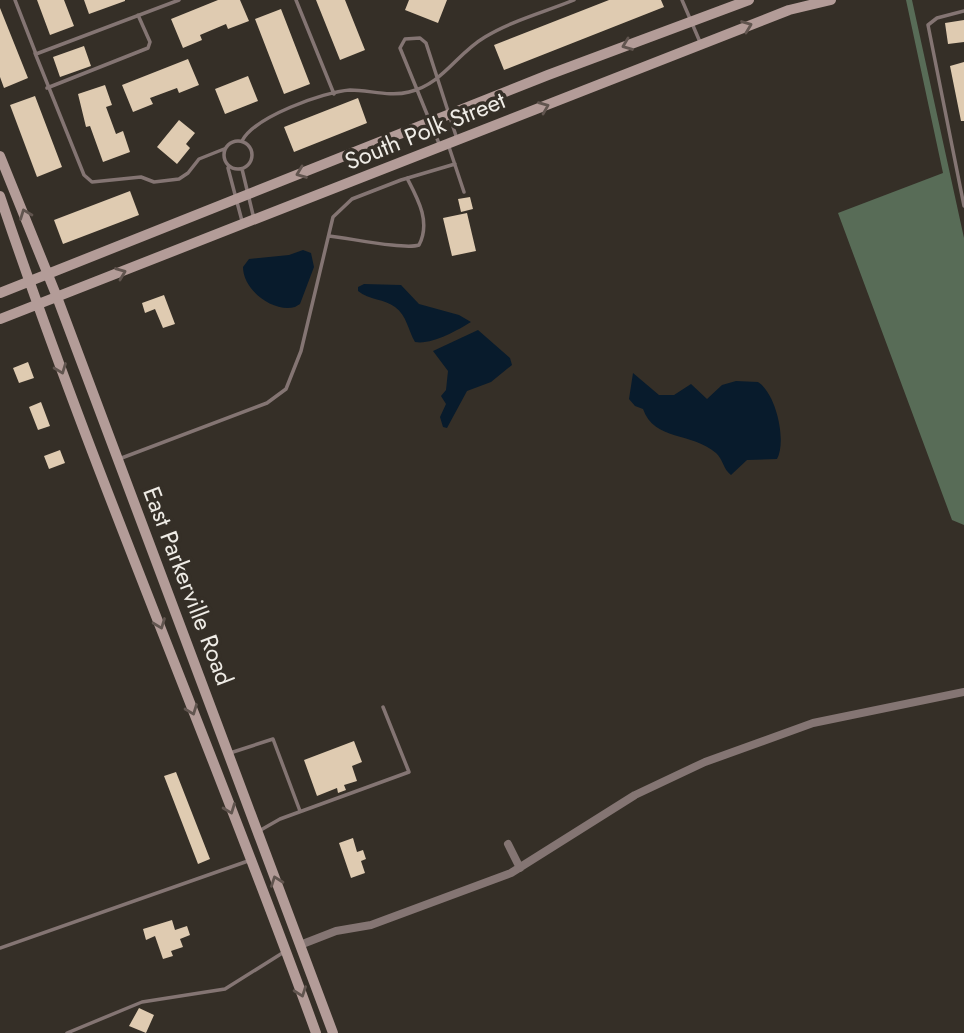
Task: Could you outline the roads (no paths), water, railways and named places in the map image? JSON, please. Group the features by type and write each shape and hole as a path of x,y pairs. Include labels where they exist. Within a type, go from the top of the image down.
{"main road":[{"name":"South Polk Street","path":"0,293 431,121 749,0"},
{"name":"South Polk Street","path":"0,319 789,10 831,0"},
{"name":"East Parkerville Road","path":"0,156 48,273 333,1033"},
{"name":"East Parkerville Road","path":"0,196 36,305 316,1033"},
{"path":"168,646 186,640"},
{"path":"242,839 257,832"},
{"path":"286,951 300,945"}],"street":[{"path":"300,945 335,931 371,925 520,868 635,795 705,762 813,723 964,692"},
{"path":"508,844 520,868"}],"lane":[{"path":"15,0 47,88 84,175 92,182 141,177 154,182 179,179 199,159 224,149 231,142 242,141 248,145 252,154 250,163 242,169 240,196 249,223"},
{"path":"35,53 178,0"},
{"path":"296,0 334,94"},
{"path":"556,0 559,6"},
{"path":"242,141 251,129 271,117 334,94 349,90 404,93 417,90 436,81 486,36 574,0"},
{"path":"682,0 701,44"},
{"path":"964,11 937,18 928,25 930,52 964,206"},
{"path":"47,88 148,48 150,42 138,15"},
{"path":"449,144 431,121 417,90 400,48 405,39 420,38 426,43 448,115 449,144 464,192"},
{"path":"224,149 224,159 249,223"},
{"path":"117,460 267,402 286,389 301,351 333,217 352,200 407,178 455,164"},
{"path":"228,166 242,169"},
{"path":"329,236 410,248 419,245 423,237 424,216 407,178"},
{"path":"257,832 300,812 410,772 383,707"},
{"path":"228,754 273,739 300,812"},
{"path":"0,948 250,860"},
{"path":"67,1033 142,1002 225,989 286,951"}],"water":[{"path":"303,250 311,253 314,267 300,304 295,307 278,307 261,298 248,284 243,267 249,259 289,255"},
{"path":"364,284 401,285 419,304 459,315 471,322 436,339 415,342 405,319 395,307 358,291 358,287"},
{"path":"478,330 510,358 512,365 491,382 467,391 447,428 443,427 440,417 446,404 441,396 446,390 448,371 433,351"},
{"path":"633,373 659,395 674,395 691,384 707,399 722,385 736,381 758,382 770,396 778,418 781,441 777,459 747,460 731,475 716,453 706,446 656,426 648,419 643,409 635,406 629,399"}]}
